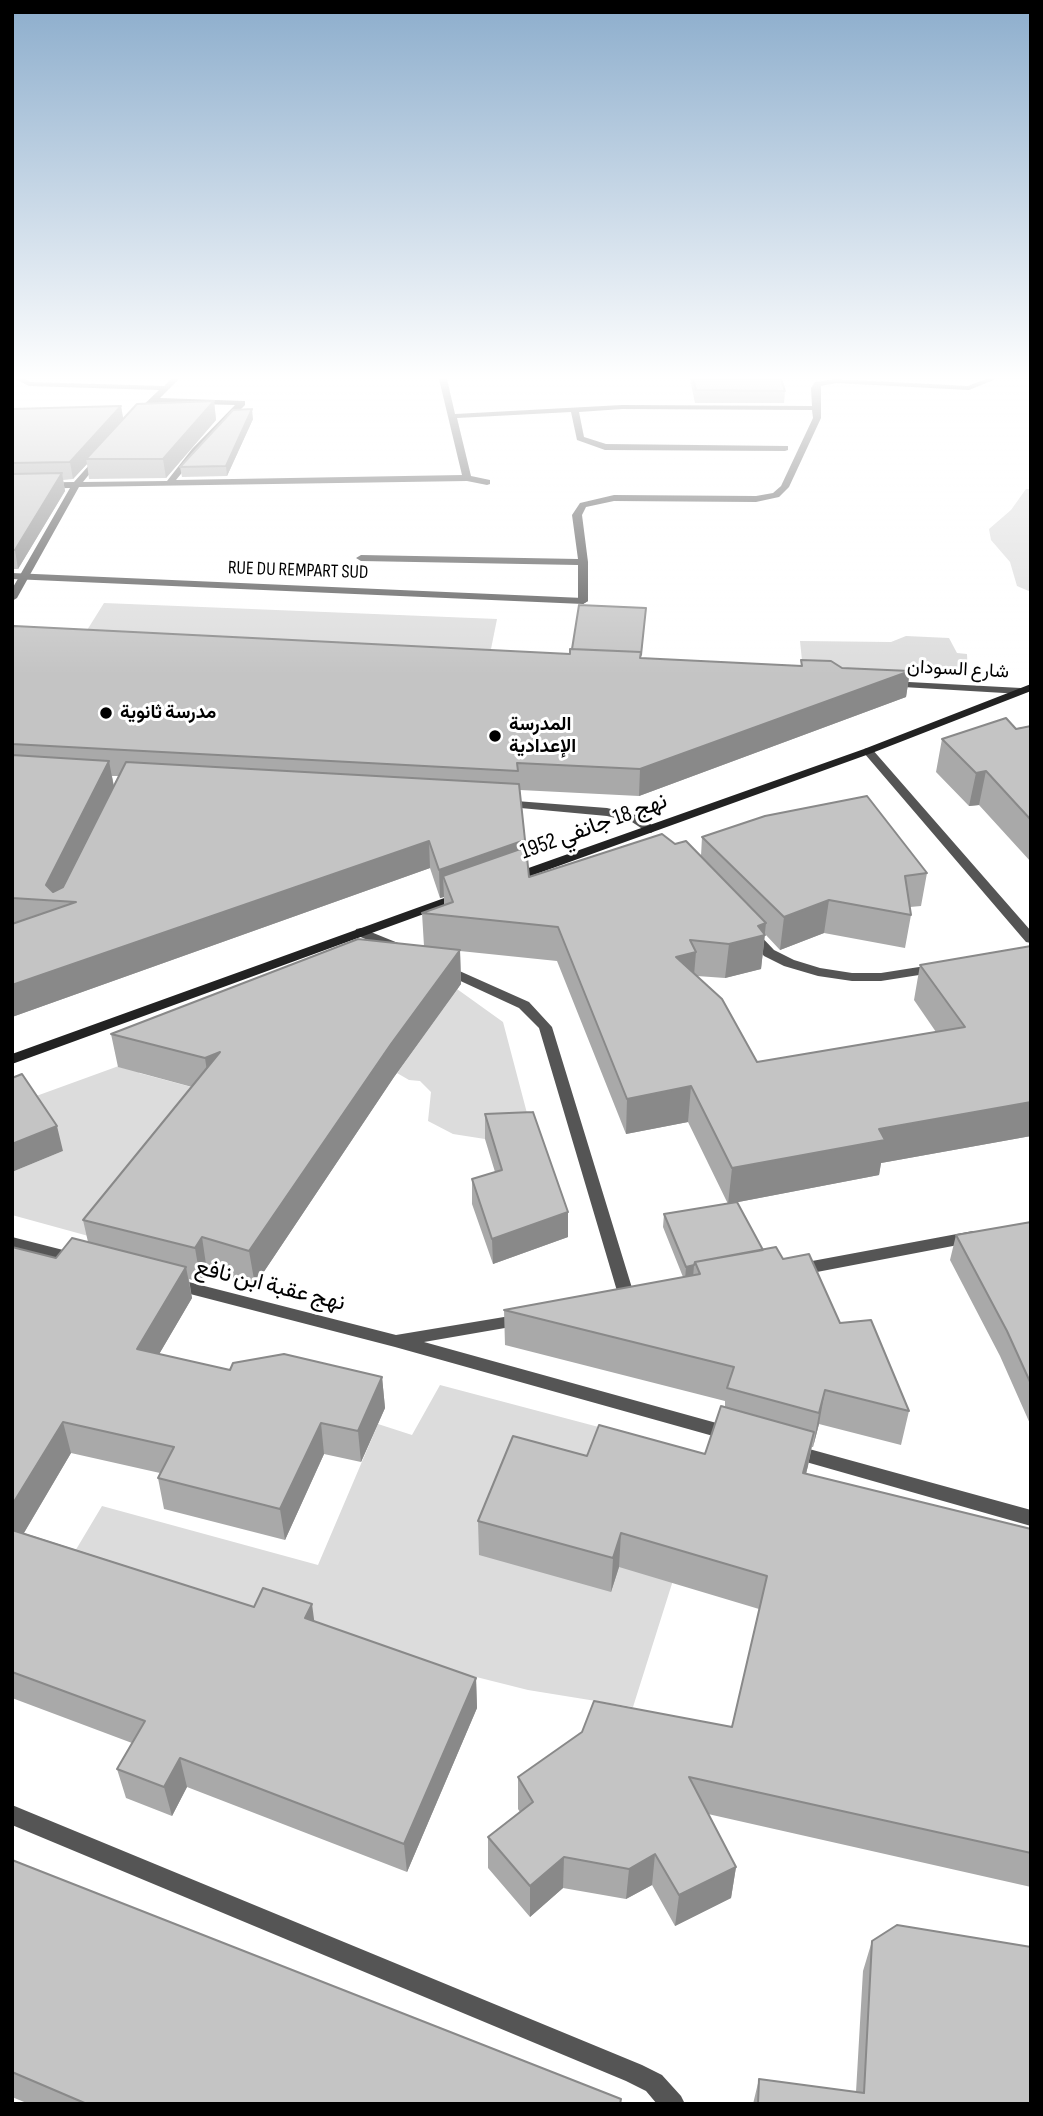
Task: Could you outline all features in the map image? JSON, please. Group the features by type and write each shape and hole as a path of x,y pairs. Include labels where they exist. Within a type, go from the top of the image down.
{"main road":[{"name":"نهج 18 جانفي 1952","path":"500,883 656,834 1026,689"},
{"path":"12,1059 475,892"}],"street":[{"path":"12,598 27,577 82,478"},
{"path":"171,481 174,478"},
{"path":"12,486 171,481 467,478 487,482"},
{"path":"361,558 583,562 577,515 578,510 592,501 614,498 756,499 783,491 789,478"},
{"name":"RUE DU REMPART SUD","path":"12,576 583,601 583,562"},
{"name":"شارع السودان","path":"883,684 1026,689"},
{"path":"868,751 1031,940"},
{"path":"487,803 607,812 636,819 656,834"},
{"path":"742,925 769,953 789,964 818,972 881,977 951,966"},
{"path":"361,932 411,954"},
{"path":"436,965 524,1005 545,1027 628,1301"},
{"path":"775,1274 990,1234"},
{"path":"12,1243 92,1263"},
{"name":"نهج عقبة ابن نافع","path":"158,1280 395,1341 753,1440"},
{"path":"395,1341 532,1318"},
{"path":"779,1448 1031,1518"},
{"path":"12,1815 634,2073 654,2083 673,2104"}],"shaded area":[{"path":"1026,489 1031,489 1031,592 1017,586 1010,562 991,540 989,529 1011,510"},
{"path":"104,603 497,619 490,654 84,635"},
{"path":"906,636 949,638 957,653 967,654 968,676 803,670 800,641 891,642"},
{"path":"457,989 503,1022 533,1136 485,1139 453,1134 428,1121 431,1092 420,1081 409,1080 397,1073"},
{"path":"138,1059 139,1073 195,1088 103,1240 12,1215 12,1172 63,1151 28,1099"},
{"path":"440,1385 712,1457 633,1707 528,1690 62,1573 102,1506 318,1565 378,1424 412,1435"}],"building":[{"path":"12,478 59,478 15,550 12,550"},
{"path":"579,605 646,608 641,655 641,652 572,649"},
{"path":"14,626 570,654 570,649 641,652 640,658 802,666 801,660 831,661 842,668 910,671 640,769 517,763 518,771 12,744"},
{"path":"1006,718 1016,729 1031,726 1031,820 986,771 976,773 942,739"},
{"path":"12,755 109,761 46,885 53,892 63,887 126,762 519,784 525,840 439,870 429,841 12,985 12,924 76,902 12,898"},
{"path":"867,796 927,873 905,876 911,915 829,900 784,917 702,837 765,816"},
{"path":"662,834 675,844 686,841 766,923 758,926 765,935 729,944 690,940 696,952 676,957 722,999 757,1062 965,1027 920,965 1031,946 1031,1102 879,1129 885,1140 732,1168 691,1086 627,1099 558,927 422,913 453,902 443,876 526,847 529,877"},
{"path":"358,939 460,950 391,1044 249,1251 202,1237 195,1248 83,1220 220,1052 205,1058 111,1034"},
{"path":"22,1074 57,1126 12,1144 12,1078"},
{"path":"533,1112 568,1212 492,1239 472,1179 502,1170 485,1114"},
{"path":"737,1202 763,1250 695,1262 694,1265 686,1267 664,1214"},
{"path":"1031,1222 1031,1384 1007,1331 956,1235"},
{"path":"72,1238 186,1267 137,1349 230,1370 233,1363 284,1354 382,1377 358,1431 321,1423 280,1509 158,1478 174,1447 63,1422 12,1505 12,1247 56,1258"},
{"path":"776,1247 783,1259 809,1254 840,1323 871,1320 909,1411 825,1390 819,1413 727,1388 734,1367 504,1310 700,1274 695,1262"},
{"path":"721,1406 814,1432 803,1473 1031,1529 1031,1853 689,1777 736,1867 679,1895 655,1854 629,1869 564,1857 530,1886 488,1837 533,1802 518,1777 582,1732 594,1701 732,1727 767,1576 621,1533 613,1558 478,1521 513,1436 587,1456 599,1425 705,1454"},
{"path":"12,1530 254,1607 263,1588 312,1604 305,1618 476,1678 404,1844 180,1758 164,1787 117,1769 145,1721 12,1672"},
{"path":"12,1860 621,2099 620,2104 87,2104 12,2072"},
{"path":"897,1925 1031,1947 1031,2104 758,2104 759,2079 864,2093 872,1941"}],"place":[{"name":"مدرسة ثانوية","path":"106,713"},
{"name":"المدرسة الإعدادية","path":"495,736"}]}
